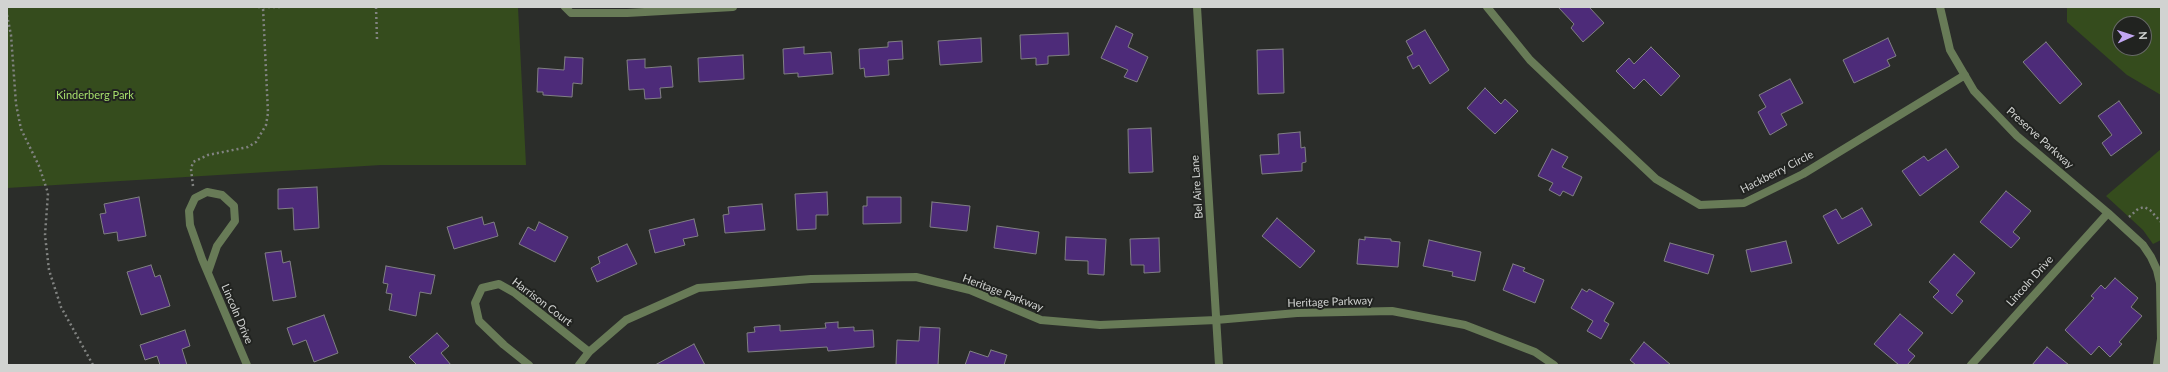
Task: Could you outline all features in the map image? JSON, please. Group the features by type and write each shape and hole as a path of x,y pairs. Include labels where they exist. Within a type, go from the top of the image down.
{"street":[{"path":"565,7 571,13 606,13 733,7"},
{"name":"Bel Aire Lane","path":"1197,7 1219,365"},
{"name":"Hackberry Circle","path":"1487,7 1530,60 1656,179 1700,205 1744,203 1803,174 1965,75"},
{"name":"Preserve Parkway","path":"1940,7 1950,50 1974,91 2017,136 2108,212 2143,245 2157,270 2160,283 2161,339 2156,365"},
{"path":"195,198 207,192 222,195 234,206 235,221 217,246 208,272"},
{"name":"Lincoln Drive","path":"195,198 189,211 190,225 247,365"},
{"name":"Lincoln Drive","path":"1970,365 2108,212"},
{"name":"Heritage Parkway","path":"579,365 588,352 626,320 698,288 811,279 916,277 970,290 1041,320 1100,325 1216,320 1297,313 1392,311 1465,325 1535,352 1554,365"},
{"name":"Harrison Court","path":"529,365 479,322 475,303 482,288 499,284 515,293 588,352"},
{"path":"2156,365 2161,365"}],"path":[{"path":"258,7 282,7"},
{"path":"376,7 377,39"},
{"path":"195,198 191,169 193,162 208,155 248,147 256,142 266,125 268,113 263,8"},
{"path":"7,15 11,35 13,78 17,110 22,129 39,166 48,193 45,235 49,270 61,307 93,365"},
{"path":"2121,224 2138,209 2144,207 2150,210 2161,222"}],"green space":[{"name":"Kinderberg Park","path":"7,7 518,7 526,165 381,165 7,188"},
{"path":"2067,7 2161,7 2161,95 2127,75 2067,22"},
{"path":"2161,149 2161,240 2153,244 2143,230 2106,196"}],"building":[{"path":"1558,7 1589,7 1604,23 1583,42 1571,28 1574,24"},
{"path":"1116,26 1133,34 1128,47 1148,57 1137,82 1124,77 1128,70 1101,58"},
{"path":"1425,30 1449,70 1430,84 1419,65 1413,69 1407,57 1413,54 1406,41"},
{"path":"1068,33 1069,55 1048,56 1048,64 1036,65 1036,58 1021,59 1020,35"},
{"path":"981,38 982,62 940,65 938,41"},
{"path":"1888,38 1896,56 1887,60 1890,66 1854,83 1843,60"},
{"path":"902,41 903,59 888,60 889,75 865,77 864,68 860,69 859,49 888,47 888,42"},
{"path":"2046,42 2082,84 2060,104 2023,62"},
{"path":"804,47 804,54 831,52 833,74 798,77 798,73 784,74 783,49"},
{"path":"1651,47 1680,76 1661,96 1644,79 1634,89 1616,71 1629,58 1634,64"},
{"path":"1283,49 1284,93 1258,94 1257,50"},
{"path":"743,55 744,79 699,82 698,58"},
{"path":"565,57 583,58 582,84 573,83 572,97 543,95 543,92 537,92 538,68 564,70"},
{"path":"645,59 645,68 671,66 673,87 660,88 661,98 645,99 644,89 629,90 627,60"},
{"path":"1790,79 1803,103 1781,114 1787,125 1770,135 1758,112 1766,107 1759,95"},
{"path":"1485,88 1501,104 1505,99 1518,111 1495,134 1467,108"},
{"path":"2119,101 2142,133 2111,156 2102,143 2112,135 2098,116"},
{"path":"1151,128 1153,172 1129,173 1128,129"},
{"path":"1300,132 1301,148 1305,147 1306,162 1302,163 1302,171 1262,174 1260,155 1279,154 1278,134"},
{"path":"1552,149 1568,157 1562,167 1582,177 1573,196 1563,191 1560,196 1549,190 1553,183 1538,176"},
{"path":"1946,149 1959,167 1920,196 1902,171 1924,156 1928,161"},
{"path":"317,187 319,228 294,230 293,208 278,209 278,189"},
{"path":"2006,191 2031,211 2013,232 2020,238 2011,248 1980,222"},
{"path":"827,192 828,215 816,215 816,229 797,230 795,194"},
{"path":"139,197 146,236 118,241 117,232 104,234 100,214 106,213 104,204"},
{"path":"867,197 901,197 901,223 863,224 863,206 867,206"},
{"path":"932,202 970,206 967,231 930,227"},
{"path":"762,204 765,230 725,233 723,215 729,214 728,207"},
{"path":"1862,208 1872,225 1838,244 1823,216 1836,209 1842,219"},
{"path":"482,217 484,225 494,222 498,236 454,249 447,227"},
{"path":"1277,218 1315,251 1300,268 1262,236"},
{"path":"694,219 698,236 683,239 685,245 655,253 649,230"},
{"path":"539,222 568,237 555,262 519,244 528,227 535,231"},
{"path":"997,226 1039,232 1036,254 994,248"},
{"path":"1066,237 1106,239 1104,275 1088,274 1088,261 1065,260"},
{"path":"1365,237 1391,239 1391,241 1400,242 1398,267 1357,264 1359,239 1365,240"},
{"path":"1159,238 1160,272 1144,273 1144,265 1131,265 1130,239"},
{"path":"1429,240 1481,252 1475,281 1452,276 1453,272 1423,266"},
{"path":"1786,241 1792,263 1751,272 1746,250"},
{"path":"1670,243 1714,255 1708,274 1664,261"},
{"path":"627,244 637,264 597,282 591,268 600,263 598,257"},
{"path":"281,251 283,263 290,261 296,297 273,301 265,253"},
{"path":"1954,254 1975,273 1956,295 1963,301 1952,314 1933,297 1939,291 1929,282"},
{"path":"1513,264 1525,268 1523,271 1544,280 1535,303 1503,290"},
{"path":"151,265 155,277 160,275 170,306 141,315 127,272"},
{"path":"386,266 435,275 431,294 420,292 416,316 389,310 392,294 386,293 388,284 383,283"},
{"path":"2115,278 2138,298 2131,307 2142,316 2119,342 2122,344 2110,357 2099,346 2091,355 2065,330 2094,298 2091,296 2101,285 2105,289"},
{"path":"1582,289 1587,292 1589,289 1614,303 1604,321 1609,324 1601,339 1587,331 1593,321 1571,308"},
{"path":"1900,314 1923,333 1908,350 1915,356 1907,365 1899,365 1874,344"},
{"path":"324,315 338,353 314,362 306,340 293,345 287,328"},
{"path":"838,322 838,328 854,327 854,331 873,330 874,347 828,351 827,347 748,352 747,333 755,332 754,327 780,325 780,331 826,328 825,323"},
{"path":"920,327 940,328 938,365 896,365 897,340 919,341"},
{"path":"185,330 190,346 182,349 187,365 160,365 157,356 145,360 140,345"},
{"path":"437,333 449,346 441,353 451,365 417,365 409,357"},
{"path":"1644,342 1671,365 1636,365 1630,360"},
{"path":"694,344 705,365 655,365"},
{"path":"2047,347 2069,365 2032,365"},
{"path":"991,350 1007,355 1004,365 965,365 970,351 988,357"}]}
